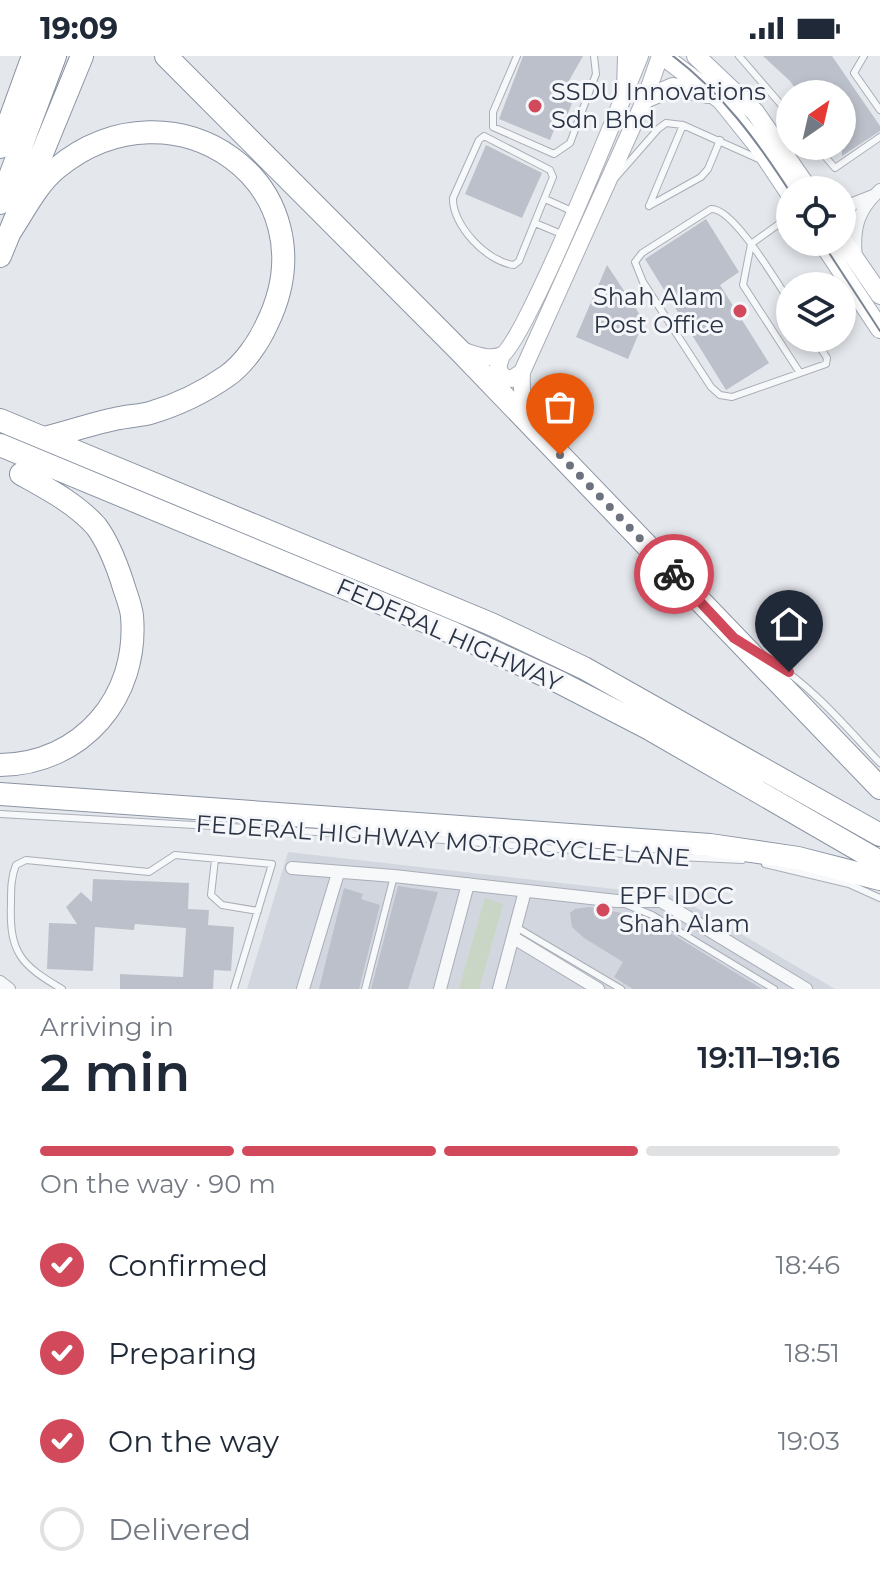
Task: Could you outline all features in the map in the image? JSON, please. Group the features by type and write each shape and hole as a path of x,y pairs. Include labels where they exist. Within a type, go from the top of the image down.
{"highway":[{"path":"0,100 21,56"},
{"path":"0,147 33,56"},
{"path":"0,203 55,56"},
{"path":"0,256 82,56"},
{"path":"166,56 459,350 880,788"},
{"path":"10,232 54,170 76,154 115,136 148,132 189,136 214,145 245,167 268,199 281,231 284,277 274,310 260,340 229,375 185,400 149,413 44,438"},
{"name":"FEDERAL HIGHWAY","path":"0,420 491,624 584,668 880,835"},
{"name":"FEDERAL HIGHWAY","path":"0,445 453,633 559,682 648,728 880,862"},
{"path":"10,470 64,491 115,491"},
{"path":"0,765 17,765 55,754 91,731 120,693 131,655 132,614 115,560 98,529 58,494 10,470"},
{"path":"0,794 710,845 798,858 880,879"}],"main road":[{"path":"626,91 627,56"},
{"path":"522,372 511,379 502,376 498,367 502,355 514,343 564,235 640,56"},
{"path":"560,455 525,407 521,391 522,372 645,99 661,56 715,96 758,146 778,176"},
{"path":"696,56 755,112 799,176"},
{"path":"645,99 673,87 715,96"},
{"path":"831,256 880,329"},
{"path":"853,256 880,295"},
{"path":"459,350 486,357 502,355"}],"street":[{"path":"856,202 877,193"},
{"path":"857,262 853,234 858,216 877,193"},
{"path":"292,868 617,901 661,901 806,989"},
{"path":"303,989 338,873"},
{"path":"440,989 468,884"},
{"path":"499,989 525,891"},
{"path":"515,932 598,989"},
{"path":"0,982 9,989"}],"lane":[{"path":"517,56 493,112 493,127 554,154 570,143 596,74 594,56"},
{"path":"739,56 776,99"},
{"path":"864,56 854,73 880,110"},
{"path":"602,193 666,123 683,125 771,165"},
{"path":"683,125 649,206 701,177 708,169 720,140"},
{"path":"484,136 550,170 553,177 535,223 519,261 514,265 488,256 466,232 452,206 453,198 479,140 484,136"},
{"path":"856,154 880,137"},
{"path":"828,160 835,168 847,160"},
{"path":"545,199 574,212"},
{"path":"776,281 751,244 718,209 711,209 642,253 635,267 714,392 732,397 800,373 828,361 823,352"},
{"path":"535,223 564,235"},
{"path":"776,226 751,244 743,285 800,373"},
{"path":"734,638 789,672 880,763"},
{"path":"205,809 227,827"},
{"name":"FEDERAL HIGHWAY MOTORCYCLE LANE","path":"0,814 753,861 849,884 880,898"},
{"path":"62,989 35,973 20,958 10,931 12,875 16,865 26,860 149,872 175,855 272,864 234,989"},
{"path":"215,859 211,895 222,905 258,911"},
{"path":"365,989 394,876"},
{"path":"617,901 652,915 774,989"},
{"path":"515,932 621,989"},
{"path":"760,980 768,966"}],"shaded area":[{"path":"288,852 676,896 835,989 247,989"}],"green space":[{"path":"485,898 503,904 479,989 459,989"}],"building":[{"path":"523,56 583,56 562,93 574,98 562,128 556,125 550,140 499,119"},
{"path":"763,56 832,56 848,80 789,80"},
{"path":"856,91 880,126 880,131 856,147"},
{"path":"486,145 542,173 522,218 465,194"},
{"path":"706,219 739,272 720,285 769,363 726,390 645,259"},
{"path":"607,265 644,321 628,359 576,337"},
{"path":"93,879 189,883 188,909 209,910 208,925 234,927 231,971 214,970 213,989 120,989 120,974 183,977 186,928 135,924 134,930 95,927 93,971 47,969 49,923 77,924 66,907 81,892 92,902"},
{"path":"398,886 438,892 408,989 371,989"},
{"path":"344,888 363,894 361,899 380,905 359,989 319,989"},
{"path":"589,907 649,920 762,989 633,989 614,977 623,962 572,927 570,913"}],"tram line":[{"path":"673,56 691,70 738,119 779,176"},
{"path":"831,256 880,331"}],"way so far":[{"path":"560,455 674,574"}],"place":[{"name":"SSDU Innovations Sdn Bhd","path":"535,106"},
{"name":"Shah Alam Post Office","path":"740,311"},
{"name":"EPF IDCC Shah Alam","path":"603,910"}],"route":[{"path":"674,574 734,638 789,672"}]}
